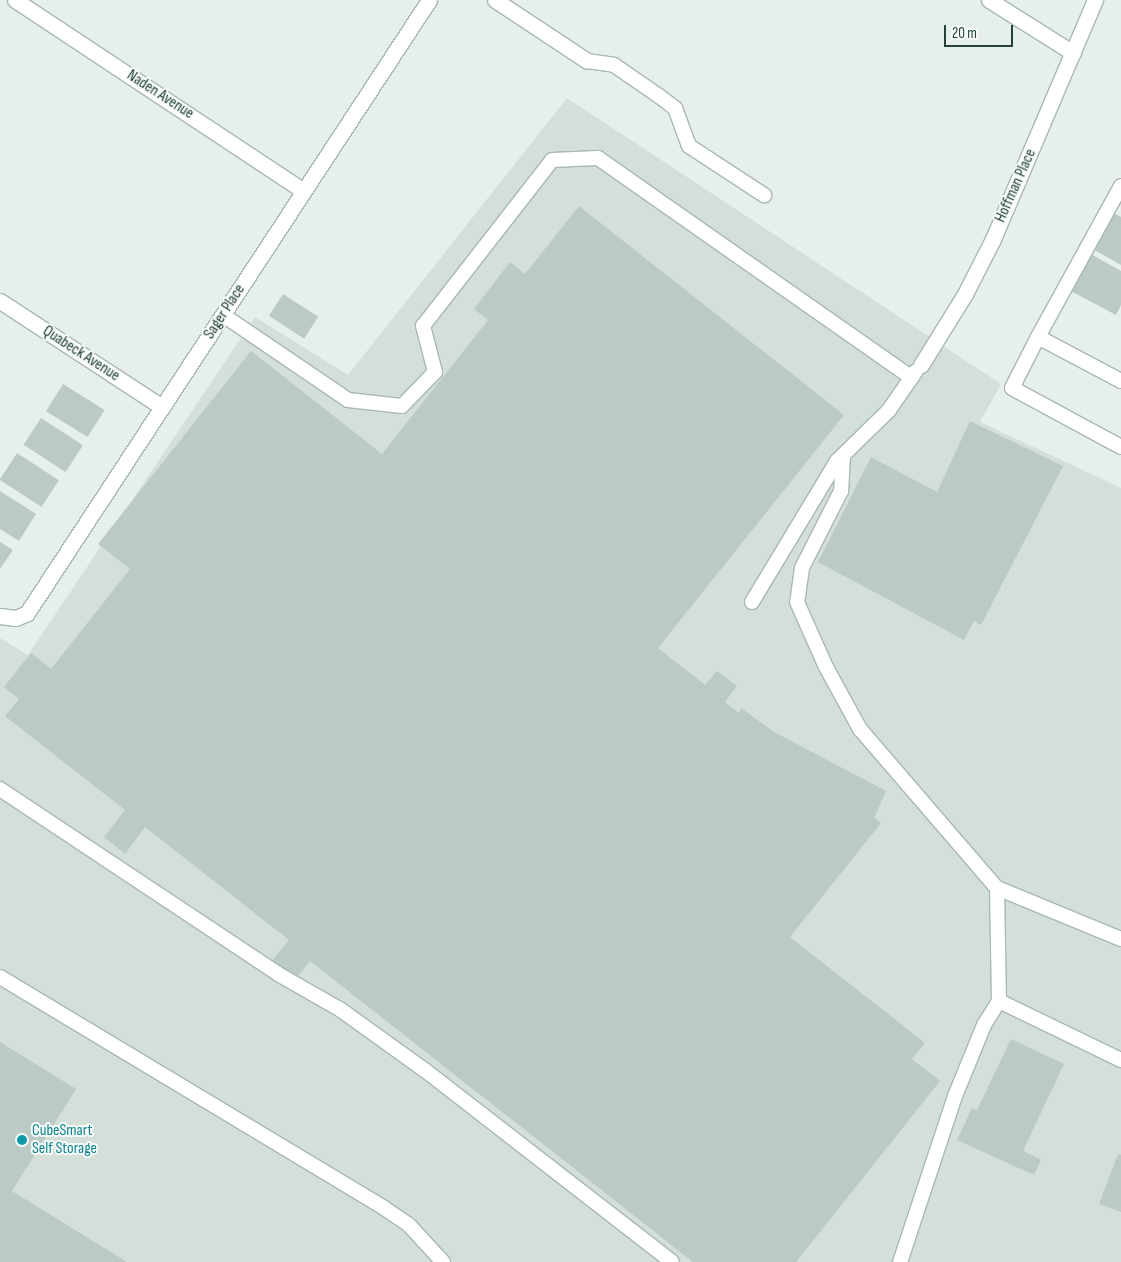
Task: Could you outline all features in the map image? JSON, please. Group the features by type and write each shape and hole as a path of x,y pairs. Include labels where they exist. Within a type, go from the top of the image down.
{"street":[{"name":"Naden Avenue","path":"15,0 304,191"},
{"name":"Sager Place","path":"0,616 16,618 27,613 429,0"},
{"path":"495,0 586,61"},
{"path":"989,0 1073,53"},
{"name":"Hoffman Place","path":"921,365 965,294 993,239 1095,0"},
{"name":"Quabeck Avenue","path":"0,301 162,407"}],"lane":[{"path":"586,61 614,65 660,96 675,108 689,146 764,195"},
{"path":"223,315 348,400 402,406 435,372 424,326 552,160 598,158 912,378"},
{"path":"1121,186 1012,388 1121,447"},
{"path":"1038,337 1121,381"},
{"path":"752,602 843,456 889,410 921,365"},
{"path":"843,456 841,491 802,568 797,602 826,667 860,729 997,888 1121,939"},
{"path":"0,790 278,974 341,1010 426,1071 672,1262"},
{"path":"900,1262 955,1096 984,1025 999,1001 997,888"},
{"path":"0,977 384,1208 408,1224 443,1262"},
{"path":"999,1001 1121,1060"}],"shaded area":[{"path":"567,98 1001,384 980,422 1121,488 1121,1262 0,1262 0,638 28,655 255,317 348,375"}],"building":[{"path":"579,206 844,415 658,648 705,685 717,671 737,686 725,702 739,713 741,708 774,732 886,791 874,818 881,823 790,937 925,1043 912,1059 940,1081 796,1262 693,1262 310,961 295,980 271,962 289,940 145,827 125,854 104,837 125,810 5,716 19,699 4,687 31,653 51,669 130,569 98,544 251,351 382,454 488,320 474,309 510,262 525,274"},
{"path":"1112,212 1121,217 1121,265 1091,248"},
{"path":"1089,253 1121,271 1121,305 1116,315 1069,290"},
{"path":"283,294 318,317 304,339 269,316"},
{"path":"63,384 105,410 88,437 46,411"},
{"path":"41,418 83,445 66,472 24,445"},
{"path":"970,421 1063,466 981,625 974,621 964,640 818,562 871,457 937,492"},
{"path":"17,453 59,480 42,507 0,480"},
{"path":"0,491 36,514 19,541 0,529"},
{"path":"0,542 13,550 0,569"},
{"path":"1011,1039 1064,1064 1023,1151 1041,1160 1034,1175 957,1140 972,1108 977,1110"},
{"name":"CubeSmart Self Storage","path":"0,1042 76,1089 12,1191 127,1262 0,1262"},
{"path":"1118,1154 1121,1155 1121,1212 1099,1204"}],"place":[{"name":"CubeSmart Self Storage","path":"22,1140"}]}
